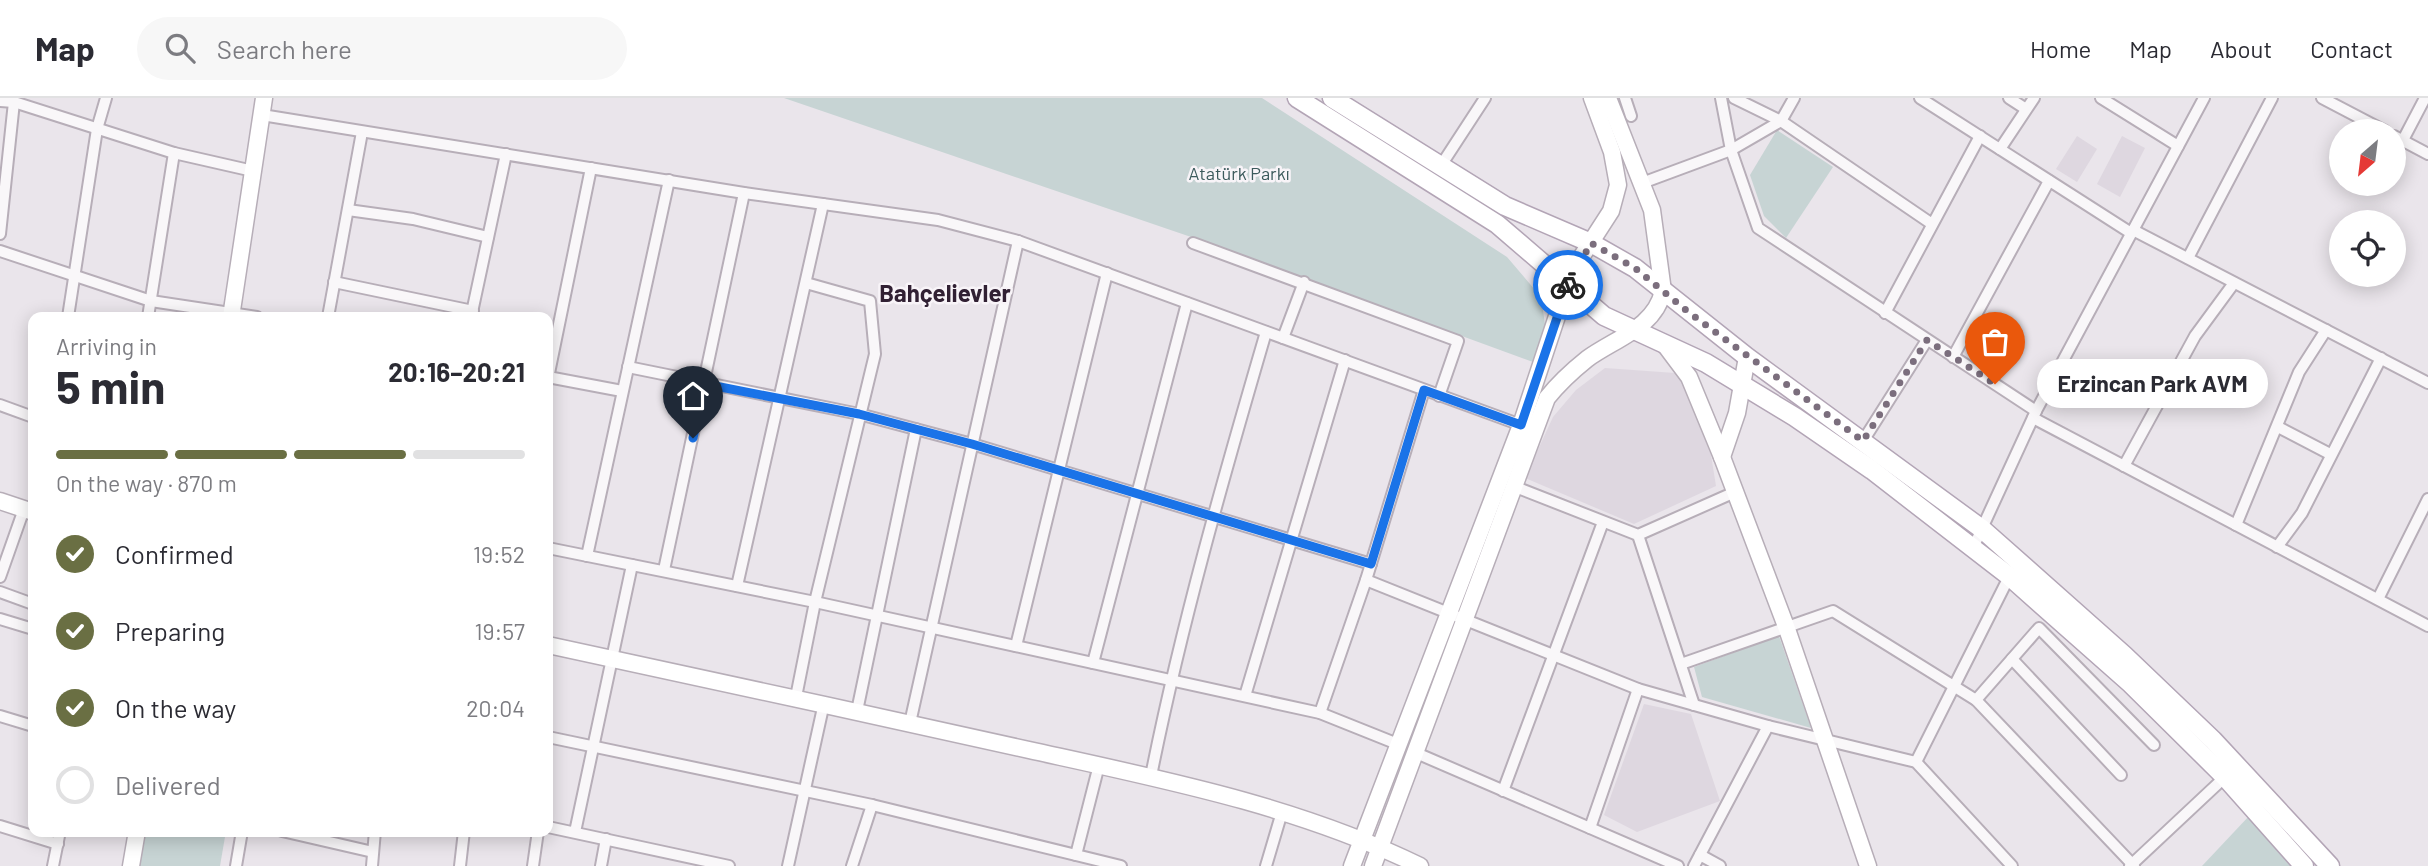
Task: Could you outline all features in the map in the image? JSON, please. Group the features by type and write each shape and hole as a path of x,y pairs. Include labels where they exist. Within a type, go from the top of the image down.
{"main road":[{"path":"232,312 264,98"},
{"path":"1297,98 1497,224 1548,265 1567,286 1604,316 1706,363 1743,385 1872,470 1973,548 2014,569 2124,655 2213,740 2330,866"},
{"path":"1332,98 1505,206 1591,243 1635,268 1747,357 1982,529 2014,569 2225,777 2304,866"},
{"path":"1373,866 1407,749 1455,617 1567,286 1611,211 1618,185 1612,152 1592,98"},
{"path":"1455,617 1513,486 1547,398 1563,379 1589,358 1634,330 1655,311 1663,291 1652,210 1608,98"},
{"path":"1665,345 1689,377 1722,457 1827,741 1868,866"},
{"path":"1722,457 1743,385 1747,357"},
{"path":"0,501 28,511"},
{"path":"553,646 1151,776 1362,839 1420,866"},
{"path":"1352,866 1362,839 1407,749"},
{"path":"131,866 137,837"}],"street":[{"path":"69,312 97,129 106,98"},
{"path":"1440,167 1485,98"},
{"path":"1625,98 1631,116"},
{"path":"1721,98 1731,150 1758,228 1953,357 2035,415 2124,466 2428,626"},
{"path":"1734,98 1780,121 1932,224"},
{"path":"1642,183 1731,150 1780,121 1794,98"},
{"path":"1920,98 2132,232 2188,258 2428,383"},
{"path":"2009,98 2026,109"},
{"path":"2000,149 2034,98"},
{"path":"2101,98 2178,146"},
{"path":"1973,548 2035,415 2204,98"},
{"path":"2188,258 2272,98"},
{"path":"2322,98 2362,119"},
{"path":"2406,126 2425,98"},
{"path":"0,101 14,102 174,153 253,171"},
{"path":"0,234 14,102"},
{"path":"262,115 744,193 939,220 1018,240 1521,425"},
{"path":"329,312 362,132"},
{"path":"1885,313 1980,136"},
{"path":"2406,142 2428,154"},
{"path":"149,312 174,153"},
{"path":"472,312 506,154"},
{"path":"553,353 591,168"},
{"path":"587,555 669,180"},
{"path":"1953,357 2049,181"},
{"path":"664,570 744,193"},
{"path":"737,586 822,204"},
{"path":"348,210 413,219 488,237"},
{"path":"910,723 1018,240"},
{"path":"1193,243 1458,341 1439,396"},
{"path":"0,251 150,301 219,312"},
{"path":"1016,646 1107,273"},
{"path":"334,282 463,312"},
{"path":"1283,338 1304,282"},
{"path":"796,697 815,602 875,354 870,300 806,283"},
{"path":"2124,466 2196,335 2234,283"},
{"path":"1093,663 1187,303"},
{"path":"2236,524 2299,372 2326,330"},
{"path":"1151,776 1170,680 1212,517 1266,332"},
{"path":"1863,441 1927,340"},
{"path":"2277,547 2302,513 2381,359"},
{"path":"1245,696 1345,360"},
{"path":"628,367 859,414 916,429 1371,564"},
{"path":"553,378 622,391"},
{"path":"1320,713 1366,580 1424,390"},
{"path":"0,405 28,415"},
{"path":"2278,427 2330,454"},
{"path":"858,711 916,429"},
{"path":"1513,486 1638,534 1735,492"},
{"path":"2378,599 2428,499"},
{"path":"0,577 28,513"},
{"path":"1503,791 1603,522"},
{"path":"1638,534 1694,705"},
{"path":"553,549 876,615 1320,713 1678,866"},
{"path":"575,832 632,565"},
{"path":"1916,762 2014,569"},
{"path":"1366,580 1638,689 1769,726 1916,762 2012,866"},
{"path":"0,593 28,602"},
{"path":"1681,664 1833,611 1976,700 2132,865 2225,777"},
{"path":"0,619 28,627"},
{"path":"1976,700 2039,628 2154,745"},
{"path":"2012,659 2121,775"},
{"path":"1590,828 1638,689"},
{"path":"788,866 824,703"},
{"path":"0,716 28,724"},
{"path":"1694,866 1769,726"},
{"path":"553,738 805,794 872,806 1121,866"},
{"path":"1065,866 1072,854 1099,765"},
{"path":"852,866 872,806"},
{"path":"1266,866 1282,813"},
{"path":"0,827 28,835"},
{"path":"553,828 606,839 681,861 730,866"},
{"path":"34,837 58,844"},
{"path":"54,866 60,837"},
{"path":"236,866 241,837"},
{"path":"308,837 373,852"},
{"path":"372,866 374,837"},
{"path":"460,866 463,837"},
{"path":"533,866 537,837"},
{"path":"601,866 606,839"},
{"path":"1700,855 1720,866"}],"shaded area":[{"path":"2077,136 2097,149 2077,182 2056,169"},
{"path":"2122,136 2145,148 2120,197 2097,184"},
{"path":"1605,368 1675,373 1684,385 1711,455 1716,486 1634,524 1525,478 1553,417 1576,390"},
{"path":"1644,704 1691,714 1720,801 1637,832 1604,815"}],"green space":[{"name":"Atatürk Parkı","path":"784,98 1262,98 1507,257 1541,297 1546,331 1533,362 1194,238"},
{"path":"1777,130 1833,167 1786,238 1764,216 1750,175"},
{"path":"1779,636 1811,728 1702,697 1694,667"},
{"path":"2250,815 2293,866 2202,866"},
{"path":"142,837 225,837 220,866 136,866"}],"way so far":[{"path":"1568,285 1591,243 1635,268 1747,357 1863,441 1927,340 1995,384"}],"place":[{"name":"Erzincan Park AVM","path":"1995,384"}],"district":[{"name":"Bahçelievler","path":"945,292"}],"route":[{"path":"693,438 705,384 859,414 972,444 1371,564 1424,390 1521,425 1568,285"}]}
